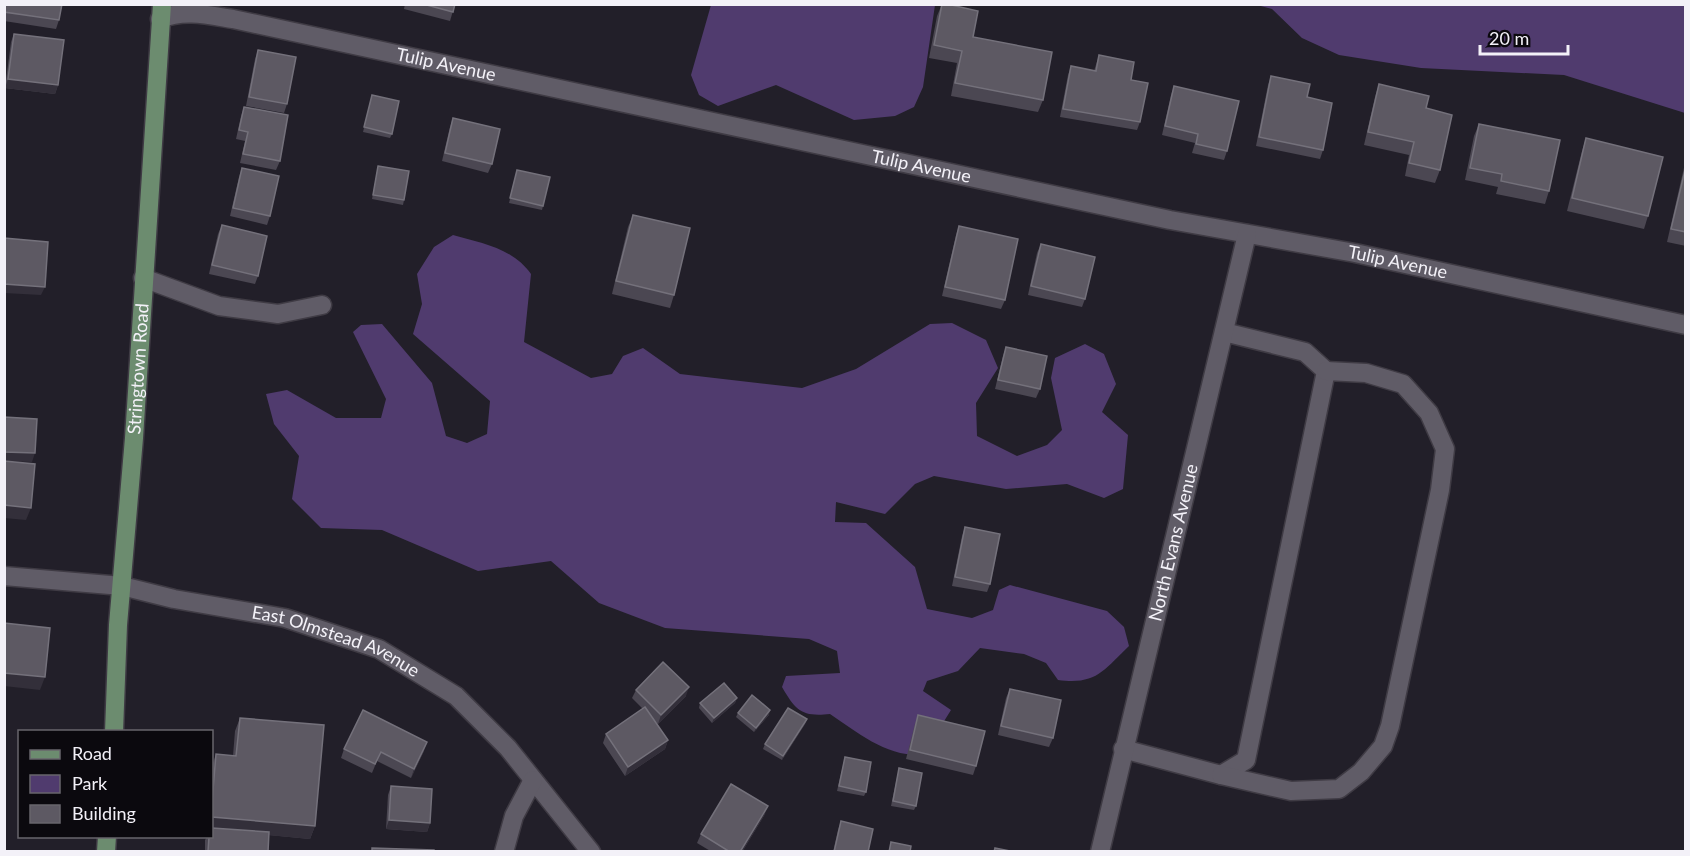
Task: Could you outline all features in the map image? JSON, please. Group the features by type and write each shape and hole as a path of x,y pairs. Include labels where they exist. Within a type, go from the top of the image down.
{"main road":[{"name":"Stringtown Road","path":"114,730 161,12"}],"street":[{"name":"Tulip Avenue","path":"161,12 188,12 233,20 1170,220 1355,253 1686,325"},
{"name":"North Evans Avenue","path":"1100,852 1247,234"},
{"path":"143,278 219,306 278,314 322,305"},
{"path":"1123,748 1291,791 1338,789 1361,772 1383,746 1390,726 1440,490 1445,449 1429,413 1403,384 1366,373 1326,370 1305,352 1224,332"},
{"path":"1221,774 1246,760 1326,370"},
{"name":"East Olmstead Avenue","path":"4,576 122,586 174,599 285,618 379,649 456,696 508,748 591,852"},
{"path":"504,852 514,816 533,780"}],"green space":[{"path":"711,5 935,5 923,87 914,107 895,116 854,120 776,85 718,106 699,95 691,75"},
{"path":"1257,5 1685,5 1685,113 1564,75 1421,68 1339,55 1302,38 1272,9"},
{"path":"453,235 506,252 524,265 531,274 524,342 591,378 612,374 623,356 643,348 680,374 802,388 856,369 930,324 952,323 986,340 998,368 976,403 977,436 1017,456 1047,445 1062,430 1051,378 1055,358 1085,344 1104,354 1116,384 1102,412 1128,435 1123,489 1104,498 1067,484 1006,489 934,476 915,484 885,514 836,502 835,522 866,523 915,567 927,609 972,618 993,610 999,590 1010,585 1107,611 1124,627 1129,646 1098,674 1090,678 1071,681 1058,680 1046,663 1024,654 980,648 958,671 927,681 923,691 951,710 923,755 910,755 885,748 830,714 806,713 791,702 782,687 786,676 840,673 837,651 809,639 665,628 599,603 551,561 478,571 382,530 321,528 292,499 299,456 274,424 266,394 287,390 336,418 381,418 386,399 353,332 361,325 382,324 432,383 446,436 467,443 487,434 490,401 413,334 422,304 417,274 434,247"}],"building":[{"path":"4,4 62,4 59,20 4,12"},
{"path":"423,4 455,4 453,12"},
{"path":"942,4 978,11 973,37 1052,52 1043,100 955,83 962,51 934,45"},
{"path":"14,34 64,40 58,85 8,79"},
{"path":"258,50 296,57 287,104 249,97"},
{"path":"1099,55 1134,62 1131,80 1148,83 1140,122 1063,109 1071,66 1096,71"},
{"path":"1271,76 1310,84 1307,97 1332,103 1323,150 1259,137"},
{"path":"1379,84 1429,96 1426,108 1452,115 1440,170 1409,163 1414,142 1368,132"},
{"path":"1174,86 1239,101 1227,151 1196,144 1198,134 1165,126"},
{"path":"372,95 399,101 392,134 364,127"},
{"path":"244,107 288,115 280,161 243,154 248,132 239,130"},
{"path":"453,118 500,129 492,164 445,153"},
{"path":"1479,124 1560,140 1549,191 1501,181 1502,174 1470,168"},
{"path":"1586,138 1663,157 1648,216 1572,198"},
{"path":"378,166 409,171 404,200 373,195"},
{"path":"1686,166 1686,232 1671,229"},
{"path":"242,168 279,176 270,216 233,208"},
{"path":"517,170 550,177 543,206 510,198"},
{"path":"633,215 690,228 674,295 616,281"},
{"path":"222,225 267,236 258,276 212,265"},
{"path":"959,226 1018,239 1005,300 945,287"},
{"path":"4,238 48,242 45,287 4,284"},
{"path":"1041,244 1095,257 1085,299 1031,286"},
{"path":"1006,347 1047,356 1040,389 998,380"},
{"path":"4,417 37,419 35,453 4,452"},
{"path":"4,461 35,464 31,508 4,505"},
{"path":"965,527 1000,534 990,584 955,577"},
{"path":"4,623 50,628 45,677 4,673"},
{"path":"663,662 689,687 661,715 636,690"},
{"path":"724,683 737,698 714,718 700,703"},
{"path":"1010,689 1061,700 1053,738 1001,726"},
{"path":"752,695 770,710 756,728 738,713"},
{"path":"645,707 668,740 628,767 606,734"},
{"path":"788,708 807,719 783,756 765,744"},
{"path":"363,710 427,742 414,769 381,752 375,764 344,749"},
{"path":"918,715 985,731 976,766 910,750"},
{"path":"240,718 324,725 315,826 213,817 216,754 236,756"},
{"path":"845,757 871,762 866,792 839,786"},
{"path":"899,768 922,773 916,806 893,801"},
{"path":"731,784 768,806 740,852 730,852 701,834"},
{"path":"391,786 432,789 430,823 389,820"},
{"path":"841,821 873,829 868,852 834,852"},
{"path":"213,828 269,832 268,852 208,852 209,838 213,838"},
{"path":"891,842 911,846 910,852 889,852"},
{"path":"372,848 434,850 434,852 372,852"},
{"path":"995,848 1015,852 994,852"}]}
